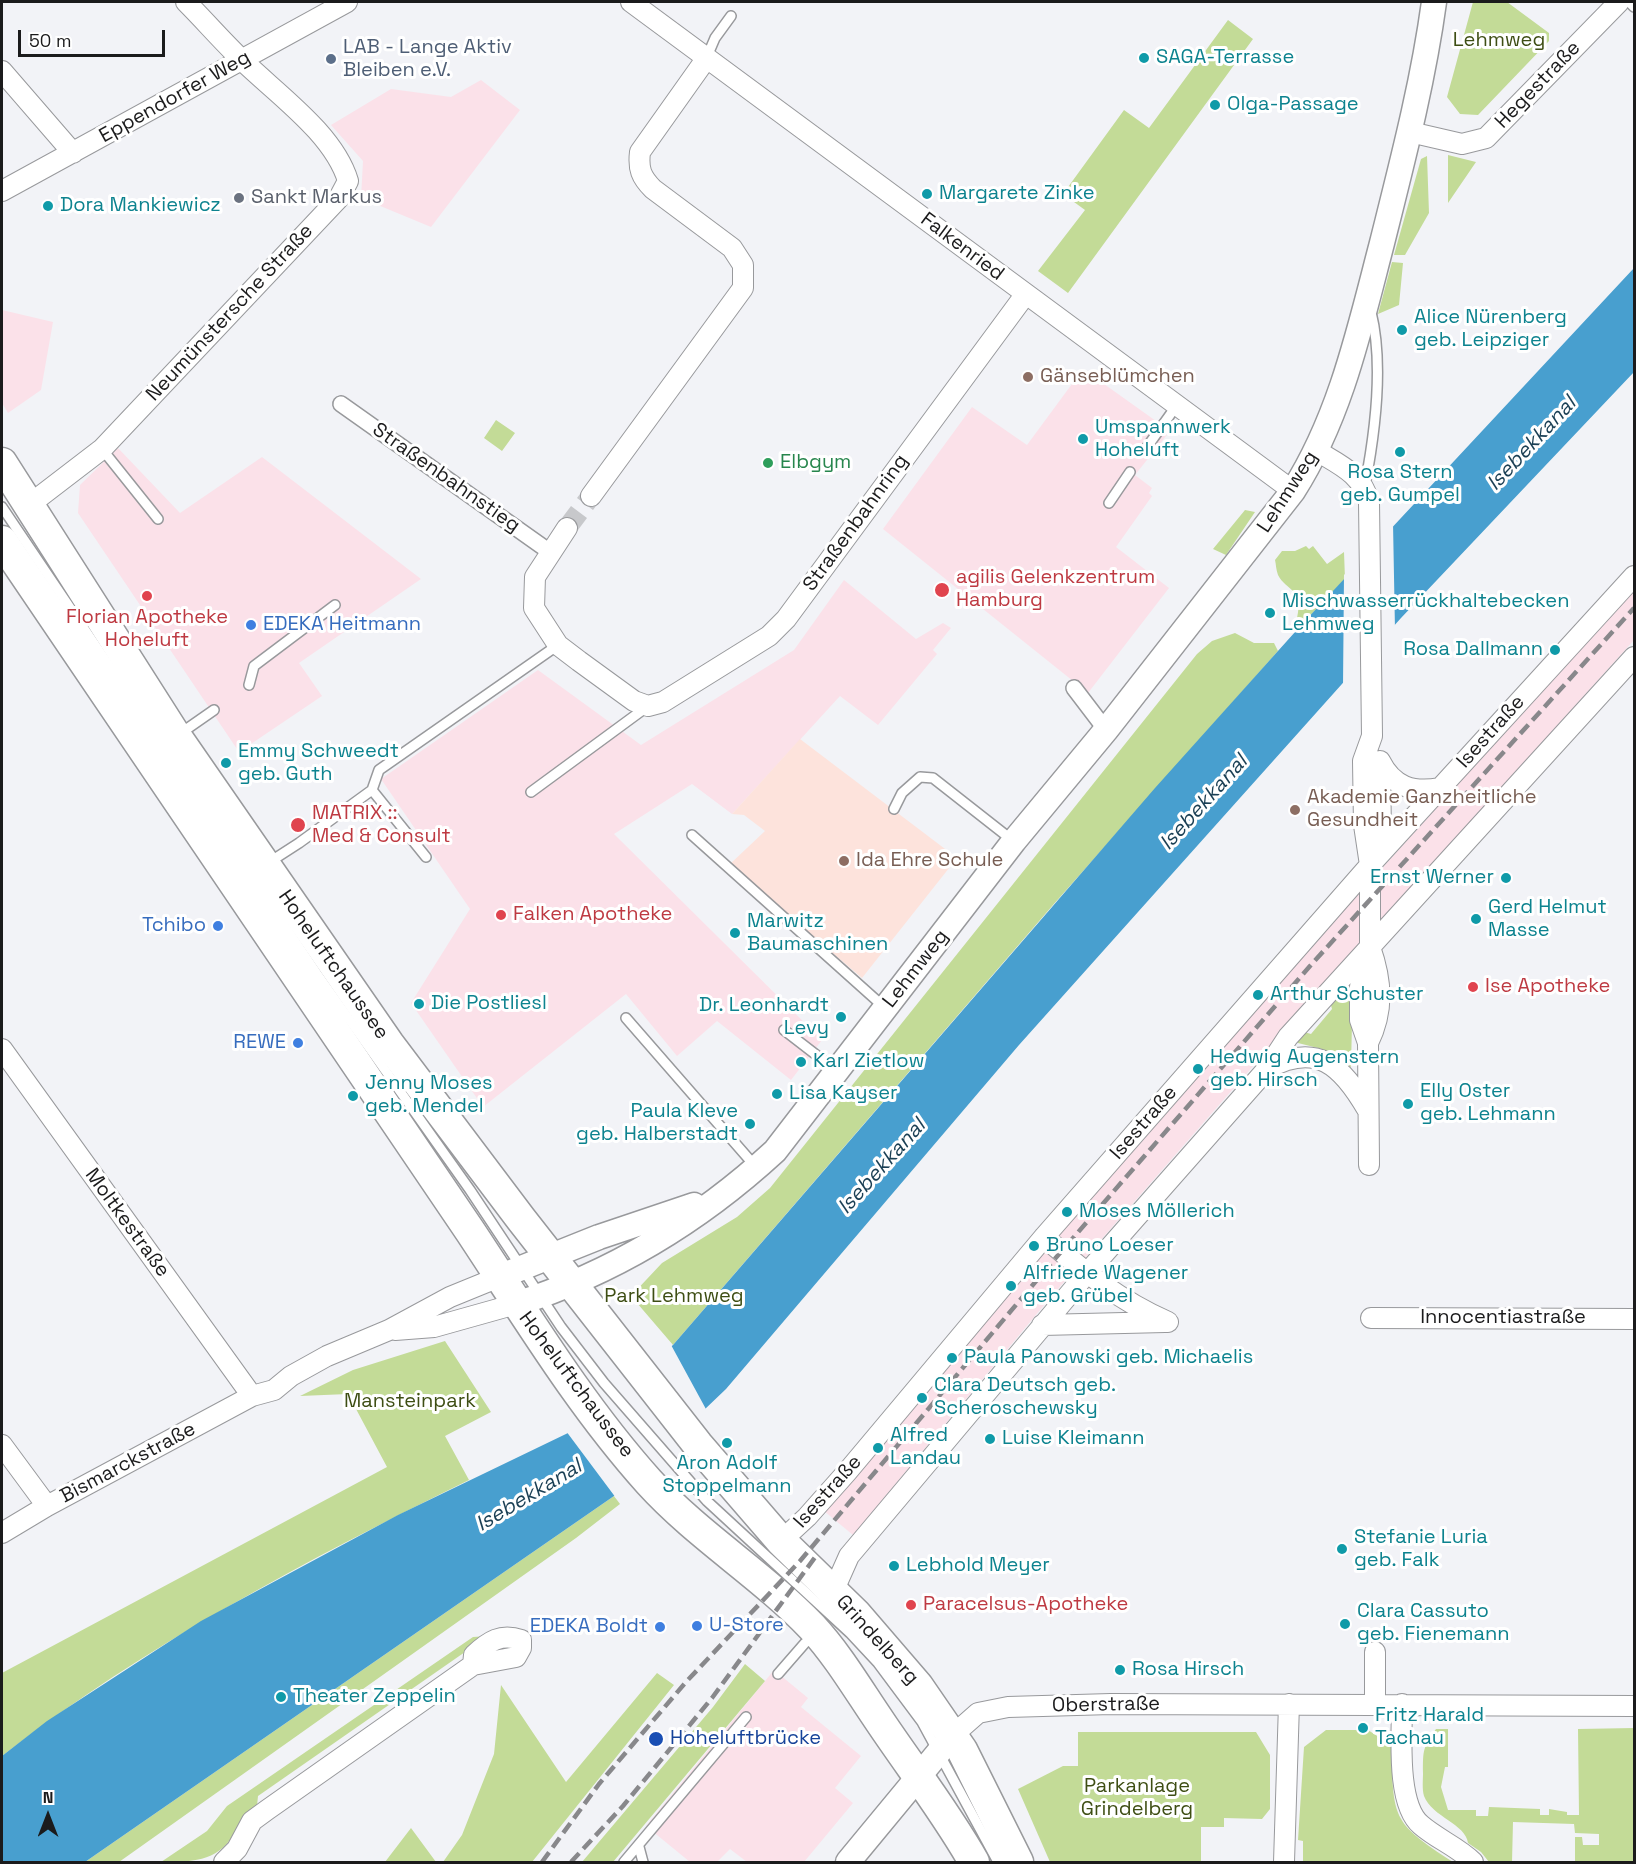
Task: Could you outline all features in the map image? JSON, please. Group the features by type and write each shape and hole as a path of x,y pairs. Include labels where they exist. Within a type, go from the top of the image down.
{"main road":[{"name":"Hoheluftchaussee","path":"2,463 16,506 389,1044 698,1445"},
{"name":"Hoheluftchaussee","path":"2,541 593,1391 649,1482"},
{"name":"Grindelberg","path":"698,1445 781,1541 878,1637 912,1677 946,1743 1018,1863"},
{"name":"Grindelberg","path":"649,1482 688,1522 767,1586 818,1635 918,1776 974,1863"}],"street":[{"name":"Neumünstersche Straße","path":"16,506 102,449 339,198 348,181 342,162 329,143 242,60 186,2"},
{"name":"Eppendorfer Weg","path":"2,191 347,2"},
{"name":"Falkenried","path":"631,2 1293,491"},
{"name":"Lehmweg","path":"528,1300 574,1283 644,1249 756,1168 788,1136 1014,841 1106,730 1293,491 1317,451 1336,405 1367,300 1410,132 1427,51 1434,2"},
{"name":"Hegestraße","path":"1410,132 1462,144 1486,138 1619,2"},
{"path":"591,496 743,288 743,265 732,248 653,189 642,177 638,165 640,152 706,59"},
{"path":"2,71 73,153"},
{"name":"Straßenbahnring","path":"648,706 663,702 769,636 786,619 1025,295"},
{"name":"Straßenbahnstieg","path":"341,404 550,552"},
{"path":"1317,451 1353,473 1365,485 1369,502 1372,736 1380,761 1390,777 1401,785 1424,790 1440,788"},
{"path":"567,528 535,577 534,608 558,645 634,700 648,706"},
{"name":"Isestraße","path":"781,1541 807,1517 840,1480 1044,1237 1370,865 1635,576"},
{"path":"833,1592 849,1557 1042,1325 1267,1069 1288,1036 1635,657"},
{"path":"1074,688 1106,730"},
{"path":"1369,1165 1368,1043 1378,1023 1379,972 1370,947 1370,865 1364,825 1363,761 1372,736"},
{"path":"1370,865 1381,835 1380,761"},
{"name":"Moltkestraße","path":"2,1049 254,1395"},
{"path":"1267,1069 1296,1056 1323,1060 1346,1077 1368,1112"},
{"name":"Lehmweg","path":"510,1272 717,1197"},
{"path":"1042,1325 1168,1322 1133,1306 1087,1273 1044,1237"},
{"name":"Bismarckstraße","path":"2,1533 47,1506 254,1395 274,1390 291,1376 357,1342 390,1330 450,1297 510,1272"},
{"name":"Bismarckstraße","path":"390,1330 434,1327 528,1300"},
{"name":"Innocentiastraße","path":"1371,1318 1635,1319"},
{"path":"2,1445 47,1506"},
{"path":"1375,1652 1375,1704"},
{"path":"225,1862 237,1849 252,1821 473,1665"},
{"path":"1284,1863 1289,1704"},
{"name":"Oberstraße","path":"946,1743 978,1713 1008,1707 1289,1704 1635,1706"},
{"path":"1402,1704 1404,1789 1412,1814 1419,1824 1473,1863"},
{"path":"848,1863 946,1743"}],"lane":[{"path":"1629,2 1635,7"},
{"path":"706,59 715,38 731,16"},
{"path":"1365,485 1372,445 1377,337 1367,300"},
{"path":"1147,447 1177,405"},
{"path":"102,449 158,519"},
{"path":"1108,502 1130,472"},
{"path":"16,506 510,1272"},
{"path":"249,685 254,666 335,605"},
{"path":"263,865 299,843 372,790 379,770 558,645"},
{"name":"Straßenbahnring","path":"531,792 648,706"},
{"path":"176,736 214,710"},
{"path":"894,809 902,793 920,777 933,778 1014,841"},
{"path":"372,790 426,857"},
{"path":"692,835 886,1008"},
{"path":"626,1018 756,1168"},
{"path":"784,1030 837,1071"},
{"path":"593,1391 673,1464 740,1533 866,1650 914,1710 946,1743 998,1863"},
{"path":"778,1674 805,1643 818,1635"},
{"path":"624,1863 746,1717"},
{"path":"639,1847 643,1863"}],"shaded area":[{"path":"481,80 520,110 431,227 361,198 363,161 331,125 391,89 451,97"},
{"path":"2,310 53,322 41,390 8,413 2,403"},
{"path":"1083,369 1170,431 1135,475 1152,488 1149,493 1152,496 1116,547 1169,588 1088,693 883,529 972,407 1027,445"},
{"path":"118,448 180,513 262,457 421,579 299,663 322,696 239,752 78,513 80,485"},
{"path":"844,580 916,639 943,623 951,628 933,650 937,654 878,725 840,696 732,814 692,784 614,834 822,1040 791,1080 717,1021 677,1056 626,994 483,1107 411,1003 470,909 381,779 538,670 641,745 794,650"},
{"path":"1634,589 1634,640 1325,984 1050,1298 853,1535 824,1511 1027,1268 1301,958"},
{"name":"Ida Ehre Schule","path":"800,739 957,858 862,978 729,865 765,831 744,815 732,814"},
{"path":"774,1670 808,1698 801,1707 861,1756 835,1788 853,1803 804,1862 747,1862 730,1849 717,1862 690,1862 646,1826"}],"green space":[{"name":"Lehmweg","path":"1473,2 1507,2 1549,33 1549,41 1478,115 1460,114 1447,97"},
{"path":"1228,20 1253,39 1068,293 1038,271 1085,210 1063,194 1124,110 1149,128"},
{"path":"1448,155 1476,162 1448,203"},
{"path":"1427,156 1429,213 1405,255 1394,255 1421,159"},
{"path":"1392,262 1403,263 1399,305 1378,314"},
{"path":"496,420 515,433 502,451 484,438"},
{"path":"1245,510 1255,512 1226,555 1213,549"},
{"path":"1306,546 1309,549 1313,546 1327,564 1344,552 1345,579 1304,622 1297,618 1299,608 1296,595 1278,575 1275,560 1282,551 1295,551"},
{"name":"Park Lehmweg","path":"1235,633 1254,643 1274,643 1278,651 1053,905 673,1345 631,1296 662,1263 737,1217 770,1188 1197,654 1212,641"},
{"path":"1353,978 1351,1067 1322,1049 1298,1043 1296,1040 1304,1032 1311,1034 1332,1009 1330,1002"},
{"name":"Mansteinpark","path":"445,1341 491,1412 445,1436 469,1480 348,1541 228,1606 113,1677 2,1756 2,1673 387,1467 348,1394 300,1396 353,1370"},
{"path":"614,1496 620,1504 576,1538 119,1862 85,1862"},
{"path":"488,1636 258,1796 257,1806 246,1816 227,1844 219,1851 192,1861 161,1862 207,1831 227,1806 473,1637"},
{"path":"745,1664 765,1681 613,1862 582,1862 713,1707"},
{"path":"657,1673 674,1685 532,1862 443,1862 462,1835 494,1754 501,1685 566,1782"},
{"path":"1634,1728 1634,1862 1575,1862 1575,1837 1582,1837 1583,1845 1599,1845 1599,1834 1575,1833 1574,1824 1513,1822 1512,1862 1489,1862 1481,1852 1468,1843 1466,1836 1455,1825 1434,1810 1424,1796 1425,1749 1436,1729 1448,1729 1448,1767 1445,1767 1441,1787 1448,1810 1476,1810 1476,1816 1488,1816 1489,1807 1540,1809 1540,1815 1549,1815 1549,1809 1567,1812 1567,1815 1579,1815 1578,1729"},
{"path":"1326,1730 1368,1730 1391,1745 1393,1789 1395,1804 1400,1816 1417,1837 1453,1862 1303,1862 1303,1841 1298,1840 1304,1747"},
{"name":"Parkanlage Grindelberg","path":"1078,1732 1256,1732 1270,1755 1270,1809 1262,1819 1224,1818 1224,1827 1201,1827 1201,1862 1050,1862 1018,1789 1063,1766 1078,1766"},
{"path":"411,1828 436,1862 385,1862"}],"water":[{"name":"Isebekkanal","path":"1634,268 1634,372 1401,618 1019,1045 726,1389 614,1496 85,1862 2,1862 2,1756 47,1721 201,1621 398,1515 568,1433 673,1345 1155,788 1304,622"}],"pier":[{"path":"1393,523 1395,630 1343,686 1344,575"},
{"path":"670,1343 707,1411 616,1498 566,1431"}],"tunnel":[{"path":"567,528 591,496"}],"railway":[{"path":"542,1862 599,1784 686,1682 800,1561 1053,1261 1310,966 1634,608"},
{"path":"571,1862 623,1806 712,1698 816,1556"}],"place":[{"name":"SAGA-Terrasse","path":"1144,58"},
{"name":"LAB - Lange Aktiv Bleiben e.V.","path":"331,59"},
{"name":"Olga-Passage","path":"1215,105"},
{"name":"Margarete Zinke","path":"927,194"},
{"name":"Sankt Markus","path":"239,198"},
{"name":"Dora Mankiewicz","path":"48,206"},
{"name":"Alice Nürenberg geb. Leipziger","path":"1402,330"},
{"name":"Gänseblümchen","path":"1028,377"},
{"name":"Umspannwerk Hoheluft","path":"1083,439"},
{"name":"Rosa Stern geb. Gumpel","path":"1400,452"},
{"name":"Elbgym","path":"768,463"},
{"name":"agilis Gelenkzentrum Hamburg","path":"942,590"},
{"name":"Florian Apotheke Hoheluft","path":"147,596"},
{"name":"Mischwasserrückhaltebecken Lehmweg","path":"1270,613"},
{"name":"EDEKA Heitmann","path":"251,625"},
{"name":"Rosa Dallmann","path":"1555,650"},
{"name":"Emmy Schweedt geb. Guth","path":"226,763"},
{"name":"Akademie Ganzheitliche Gesundheit","path":"1295,810"},
{"name":"MATRIX :: Med & Consult","path":"298,825"},
{"name":"Ida Ehre Schule","path":"844,861"},
{"name":"Ernst Werner","path":"1506,878"},
{"name":"Falken Apotheke","path":"501,915"},
{"name":"Gerd Helmut Masse","path":"1476,919"},
{"name":"Tchibo","path":"218,926"},
{"name":"Marwitz Baumaschinen","path":"735,933"},
{"name":"Ise Apotheke","path":"1473,987"},
{"name":"Arthur Schuster","path":"1258,995"},
{"name":"Die Postliesl","path":"419,1004"},
{"name":"Dr. Leonhardt Levy","path":"841,1017"},
{"name":"REWE","path":"298,1043"},
{"name":"Karl Zietlow","path":"801,1062"},
{"name":"Hedwig Augenstern geb. Hirsch","path":"1198,1069"},
{"name":"Lisa Kayser","path":"777,1094"},
{"name":"Jenny Moses geb. Mendel","path":"353,1096"},
{"name":"Elly Oster geb. Lehmann","path":"1408,1104"},
{"name":"Paula Kleve geb. Halberstadt","path":"750,1124"},
{"name":"Moses Möllerich","path":"1067,1212"},
{"name":"Bruno Loeser","path":"1034,1246"},
{"name":"Alfriede Wagener geb. Grübel","path":"1011,1286"},
{"name":"Paula Panowski geb. Michaelis","path":"952,1358"},
{"name":"Clara Deutsch geb. Scheroschewsky","path":"922,1398"},
{"name":"Luise Kleimann","path":"990,1439"},
{"name":"Aron Adolf Stoppelmann","path":"727,1443"},
{"name":"Alfred Landau","path":"878,1448"},
{"name":"Stefanie Luria geb. Falk","path":"1342,1549"},
{"name":"Lebhold Meyer","path":"894,1566"},
{"name":"Paracelsus-Apotheke","path":"911,1605"},
{"name":"Clara Cassuto geb. Fienemann","path":"1345,1624"},
{"name":"U-Store","path":"697,1626"},
{"name":"EDEKA Boldt","path":"660,1627"},
{"name":"Rosa Hirsch","path":"1120,1670"},
{"name":"Theater Zeppelin","path":"281,1697"},
{"name":"Fritz Harald Tachau","path":"1363,1728"},
{"name":"Hoheluftbrücke","path":"656,1739"}]}
